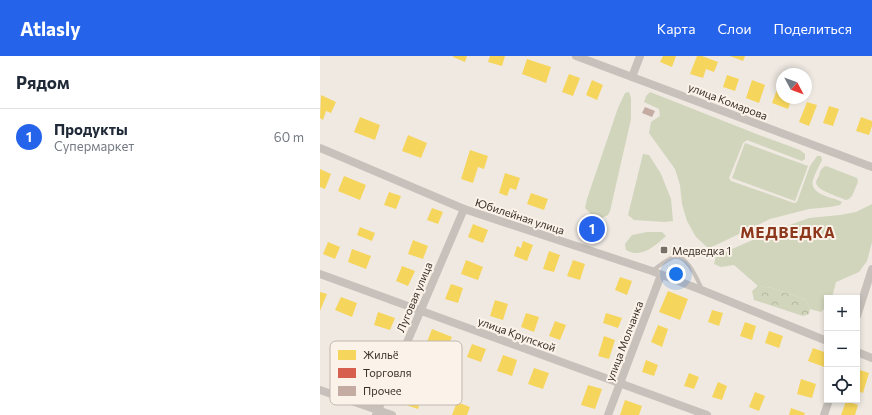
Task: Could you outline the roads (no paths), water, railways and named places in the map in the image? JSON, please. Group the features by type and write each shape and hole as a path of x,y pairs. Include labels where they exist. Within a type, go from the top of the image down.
{"street":[{"name":"улица Комарова","path":"576,56 872,167"},
{"path":"632,77 640,56"},
{"name":"Юбилейная улица","path":"320,148 464,209 652,271 824,340"},
{"name":"Луговая улица","path":"408,341 464,209"},
{"path":"860,307 872,269"},
{"name":"улица Крупской","path":"320,274 707,415"},
{"name":"улица Молчанка","path":"608,415 661,275"},
{"path":"860,353 872,358"},
{"path":"320,390 330,394"},
{"path":"824,415 828,403"},
{"path":"358,405 378,413 392,415"}],"lane":[{"path":"652,271 673,257 679,257 687,262 704,291"}],"place":[{"name":"Продукты","path":"592,229"},
{"name":"Медведка 1","path":"664,250"}],"district":[{"name":"МЕДВЕДКА","path":"788,232"}]}
